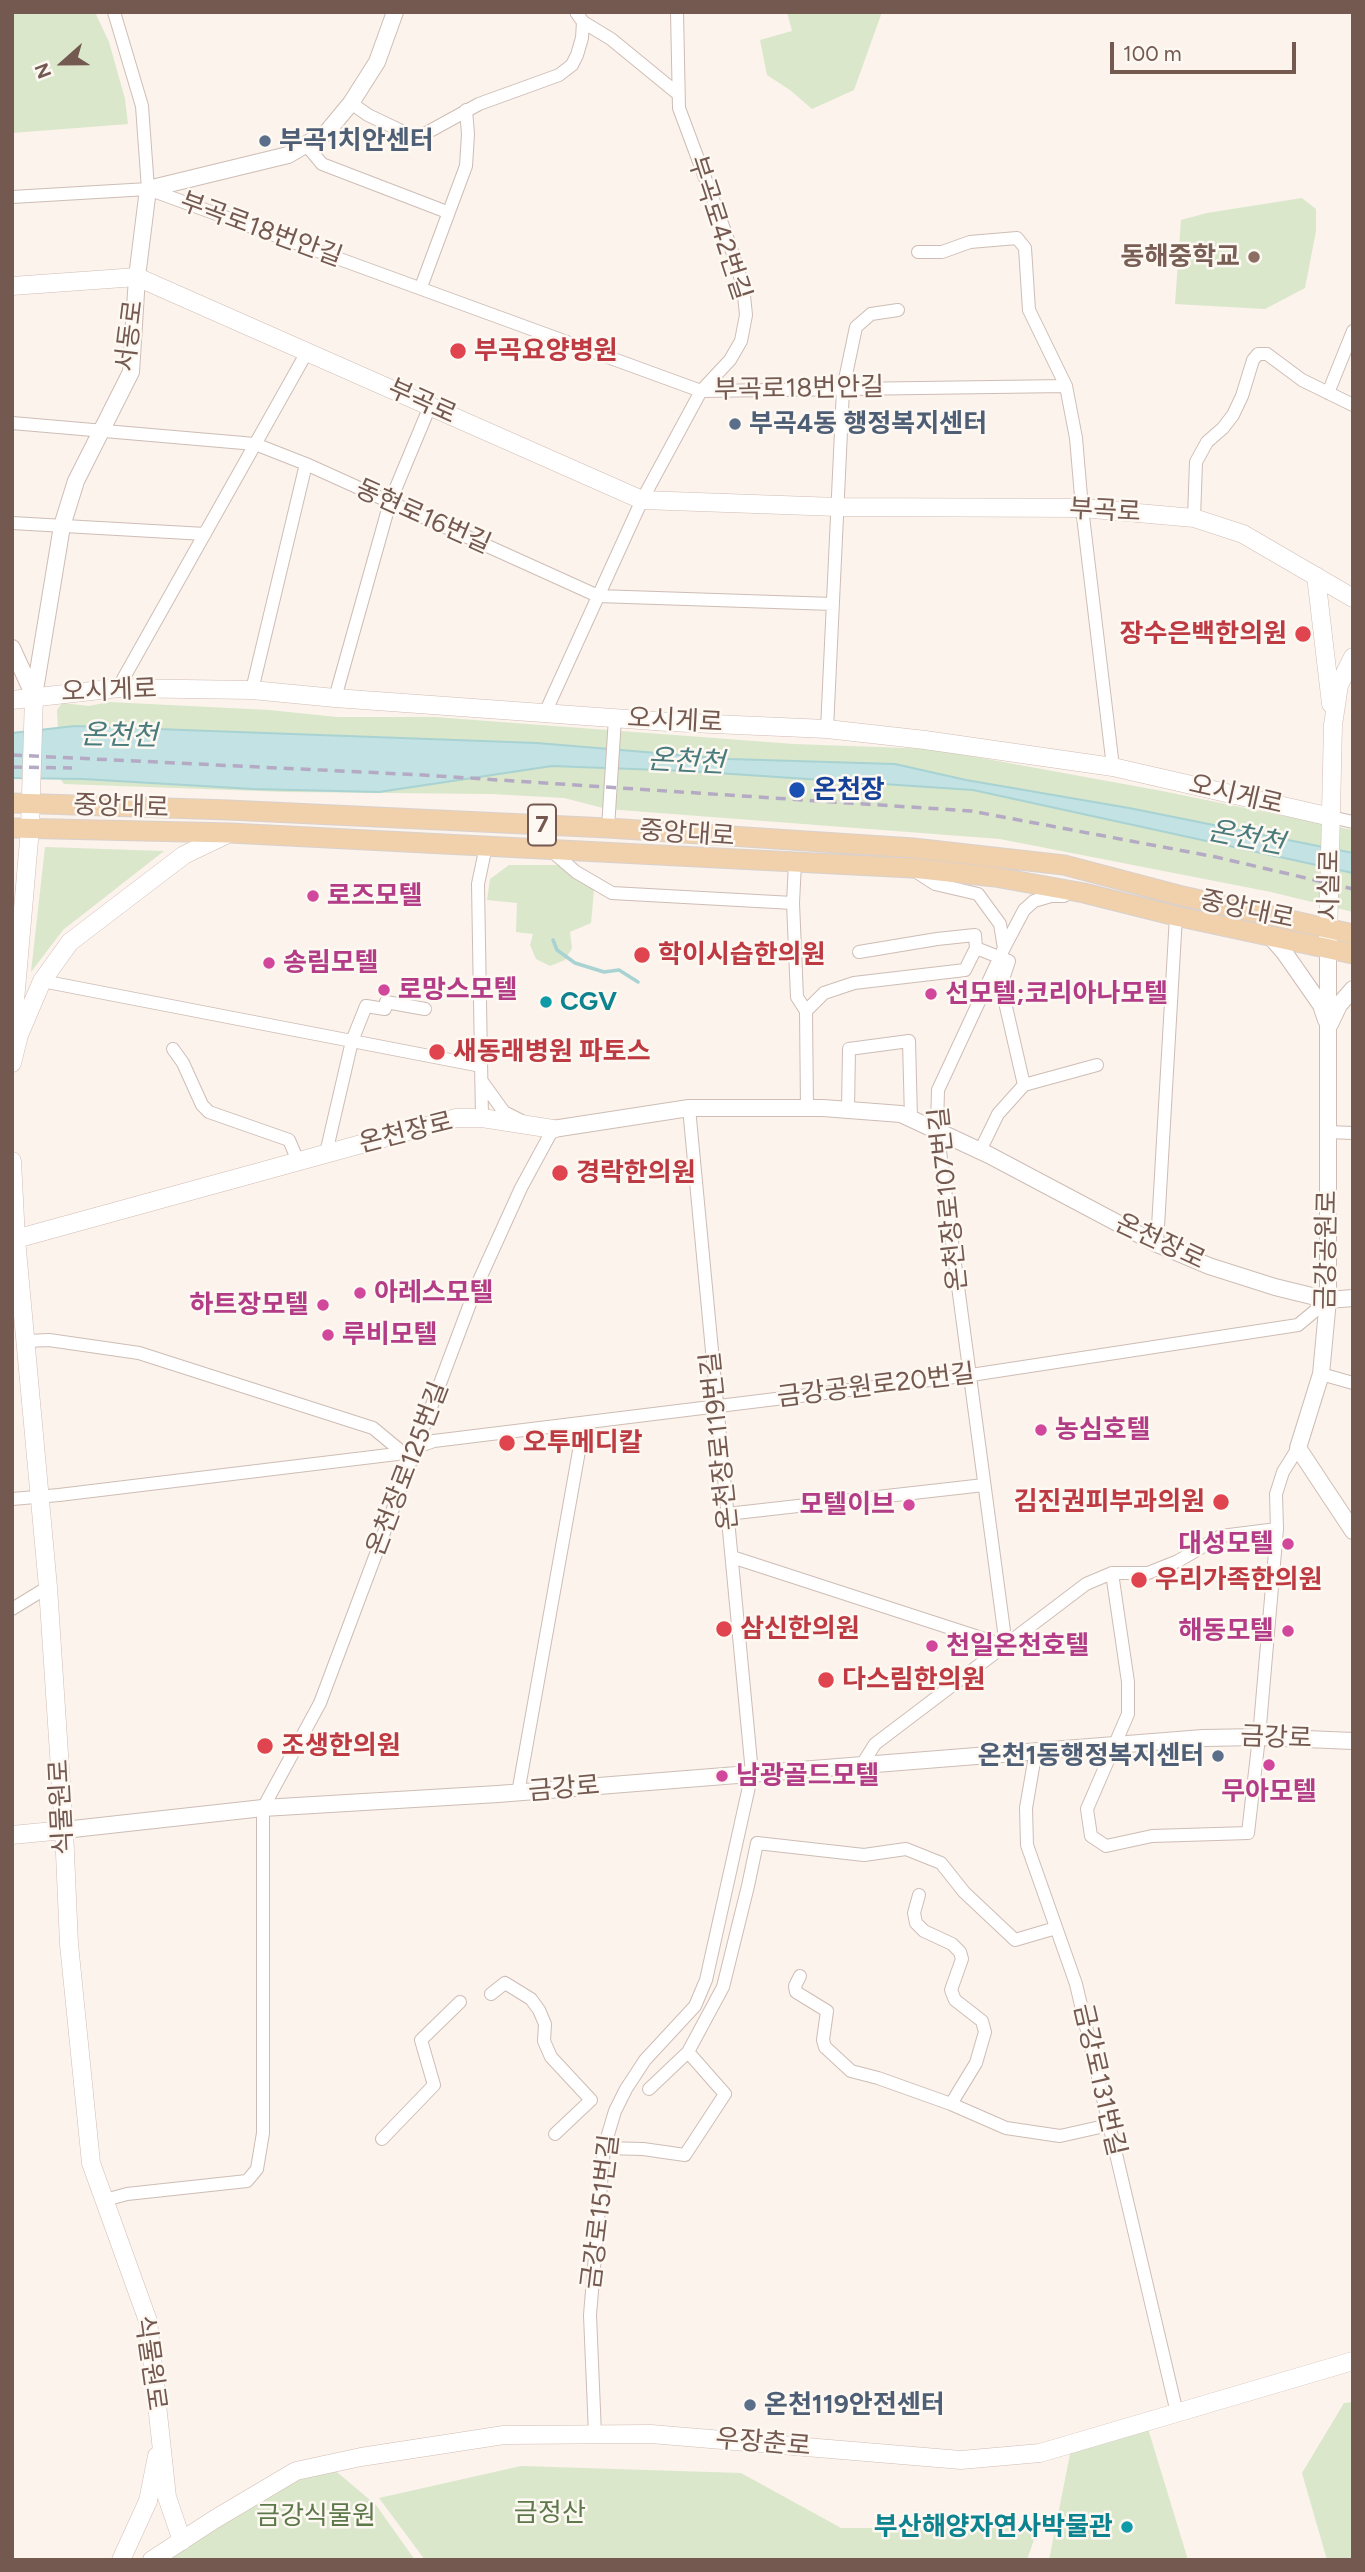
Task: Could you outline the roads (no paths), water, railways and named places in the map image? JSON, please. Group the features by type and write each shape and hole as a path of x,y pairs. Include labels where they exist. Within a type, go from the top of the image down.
{"main road":[{"name":"부곡로","path":"12,286 137,276 642,500 838,508 1082,509 1194,518 1243,534 1353,598"},
{"path":"1316,576 1333,724"},
{"name":"시실로","path":"1328,938 1333,724 1339,685 1353,657"},
{"name":"오시게로","path":"12,700 118,688 252,690 615,718 827,729 1114,767 1331,821"},
{"path":"1333,724 1353,692"},
{"path":"12,1035 21,829 34,696"},
{"name":"중앙대로","path":"25,797 243,811 608,828 913,848 1064,865 1328,938 1353,954"},
{"name":"중앙대로","path":"21,829 230,833 912,868 995,877 1084,893 1269,935 1328,938 1353,934"},
{"path":"12,1063 19,1035 42,981 70,942 184,855 230,833"},
{"name":"온천장로","path":"14,1239 456,1118 482,1118 553,1129"},
{"name":"식물원로","path":"12,1161 14,1239 48,1587 69,1944 91,2163 148,2321 167,2497 182,2541"},
{"name":"금강로","path":"12,1835 64,1830"},
{"name":"우장춘로","path":"152,2560 296,2471 361,2457 504,2435 595,2434 651,2434 961,2460 1040,2453 1353,2361"},
{"name":"식물원로","path":"121,2560 148,2501 160,2443"}],"street":[{"path":"114,12 142,106 148,189"},
{"path":"12,197 148,189 288,155 307,146 327,132 351,103 377,62 395,12"},
{"name":"부곡로42번길","path":"545,713 642,500 701,391 730,360 741,341 746,315 743,286 737,265 679,108 677,12"},
{"path":"351,103 368,115 419,137 466,110 559,75 572,65 582,38 580,17"},
{"path":"580,17 677,93"},
{"path":"421,287 466,166 466,110"},
{"path":"307,146 322,164 447,212"},
{"name":"서동로","path":"34,696 62,526 76,481 131,372 137,276 148,189"},
{"name":"부곡로18번안길","path":"148,189 701,391 1066,386"},
{"path":"918,252 942,251 970,242 1017,239 1025,248 1030,310 1066,386 1076,438 1082,509 1114,767"},
{"path":"827,729 843,389 856,327 872,314 898,310"},
{"path":"1328,393 1353,331"},
{"path":"118,688 307,352"},
{"path":"1194,518 1196,462 1205,444 1233,415 1253,360 1258,354 1267,354 1302,380 1353,405"},
{"path":"335,698 390,502 430,406"},
{"name":"동현로16번길","path":"12,423 255,444 306,464 598,596 833,604"},
{"path":"252,690 306,464"},
{"path":"12,523 205,534"},
{"path":"12,648 34,696"},
{"path":"608,828 615,718"},
{"path":"1331,821 1353,822"},
{"path":"482,1118 478,884 486,846"},
{"path":"548,849 576,872 612,893 793,903"},
{"path":"795,863 793,903 797,997 806,1011 807,1108"},
{"path":"912,868 935,884 978,894 1000,924 1002,953"},
{"name":"온천장로107번길","path":"1006,1646 937,1129 938,1090 1024,910 1034,901 1084,893"},
{"path":"1157,1244 1177,916"},
{"path":"1269,935 1321,1005 1328,1026"},
{"name":"금강공원로","path":"1298,1448 1321,1374 1328,1300 1328,938"},
{"path":"859,952 937,939 976,942 1002,953 1009,961 1002,985 1024,1085"},
{"path":"806,1011 824,993 854,983 965,970 976,942"},
{"path":"42,981 481,1066"},
{"path":"1328,1026 1339,1005 1353,989"},
{"path":"326,1153 352,1041 366,1006 384,1009 386,1002 425,1009"},
{"path":"848,1110 849,1049 909,1041 911,1118"},
{"path":"173,1049 183,1063 202,1105 209,1112 289,1140 298,1161"},
{"path":"980,1151 998,1114 1024,1085 1097,1065"},
{"path":"481,1079 504,1112 531,1126"},
{"name":"온천장로","path":"553,1129 689,1108 807,1108 901,1114 937,1129 1157,1244 1209,1266 1328,1300 1353,1298"},
{"name":"온천장로119번길","path":"689,1108 752,1773"},
{"name":"온천장로125번길","path":"263,1808 320,1703 409,1450 477,1285 489,1241 553,1129"},
{"path":"1328,1132 1353,1133"},
{"name":"금강공원로20번길","path":"12,1499 409,1450 434,1441 971,1375 1298,1325 1328,1300"},
{"path":"26,1341 49,1340 139,1353 373,1428 409,1450"},
{"path":"1321,1374 1353,1383"},
{"path":"518,1793 584,1423"},
{"path":"1112,1573 1128,1682 1128,1714 1087,1809 1091,1836 1106,1846 1152,1836 1248,1833 1277,1529 1276,1494 1283,1472 1298,1448 1353,1531"},
{"path":"727,1514 985,1485"},
{"path":"863,1763 875,1744 1086,1584 1112,1573 1148,1573 1221,1536 1277,1529"},
{"path":"732,1557 1006,1646"},
{"path":"12,1609 48,1587"},
{"name":"금강로","path":"64,1830 263,1808 518,1793 1116,1744 1259,1737 1353,1741"},
{"name":"금강로131번길","path":"1036,1750 1026,1808 1027,1845 1076,1984 1177,2413"},
{"name":"금강로151번길","path":"595,2434 590,2315 604,2148 615,2110 626,2089 645,2060 695,2006 706,1980 752,1773"},
{"path":"105,2200 127,2194 247,2181 257,2169 263,2133 263,1808"},
{"path":"649,2089 688,2052 723,1987 757,1843 864,1855 906,1849 941,1863 964,1892 1015,1940 1056,1928"},
{"path":"919,1895 914,1913 916,1923 923,1931 952,1944 960,1952 962,1959 951,1990 955,2000 982,2021 985,2032 976,2063 951,2104"},
{"path":"800,1976 795,1986 796,1992 827,2011 823,2040 825,2047 851,2071 951,2104 1006,2128 1060,2136 1109,2125"},
{"path":"491,1994 505,1983 530,1999 545,2024 544,2041 551,2057 591,2100 555,2134"},
{"path":"382,2139 433,2085 421,2040 460,2002"},
{"path":"604,2148 643,2149 685,2155 725,2094 688,2052"}],"water":[{"name":"온천천","path":"75,726 537,743 729,759 895,764 966,780 1129,808 1353,853 1353,873 973,790 687,771 552,766 379,792 12,778 12,733"}],"waterway":[{"path":"553,940 557,950 575,963 604,972 619,970 638,982"}],"railway":[{"path":"12,755 423,775 971,811 1216,857 1353,889"},
{"path":"12,767 72,768"}],"place":[{"name":"부곡1치안센터","path":"265,141"},
{"name":"동해중학교","path":"1254,257"},
{"name":"부곡요양병원","path":"458,351"},
{"name":"부곡4동 행정복지센터","path":"735,424"},
{"name":"장수은백한의원","path":"1303,634"},
{"name":"온천장","path":"797,790"},
{"name":"로즈모텔","path":"313,896"},
{"name":"학이시습한의원","path":"642,955"},
{"name":"송림모텔","path":"269,963"},
{"name":"로망스모텔","path":"384,990"},
{"name":"선모텔;코리아나모텔","path":"931,994"},
{"name":"CGV","path":"546,1002"},
{"name":"새동래병원 파토스","path":"437,1052"},
{"name":"경락한의원","path":"560,1173"},
{"name":"아레스모텔","path":"360,1293"},
{"name":"하트장모텔","path":"323,1305"},
{"name":"루비모텔","path":"328,1335"},
{"name":"농심호텔","path":"1041,1430"},
{"name":"오투메디칼","path":"507,1443"},
{"name":"김진권피부과의원","path":"1221,1502"},
{"name":"모텔이브","path":"909,1505"},
{"name":"대성모텔","path":"1288,1544"},
{"name":"우리가족한의원","path":"1139,1580"},
{"name":"삼신한의원","path":"724,1629"},
{"name":"해동모텔","path":"1288,1631"},
{"name":"천일온천호텔","path":"932,1646"},
{"name":"다스림한의원","path":"826,1680"},
{"name":"조생한의원","path":"265,1746"},
{"name":"온천1동행정복지센터","path":"1218,1756"},
{"name":"무아모텔","path":"1269,1765"},
{"name":"남광골드모텔","path":"722,1776"},
{"name":"온천119안전센터","path":"750,2405"},
{"name":"부산해양자연사박물관","path":"1127,2527"}],"park label":[{"name":"금정산","path":"550,2513"},
{"name":"금강식물원","path":"316,2516"}]}
